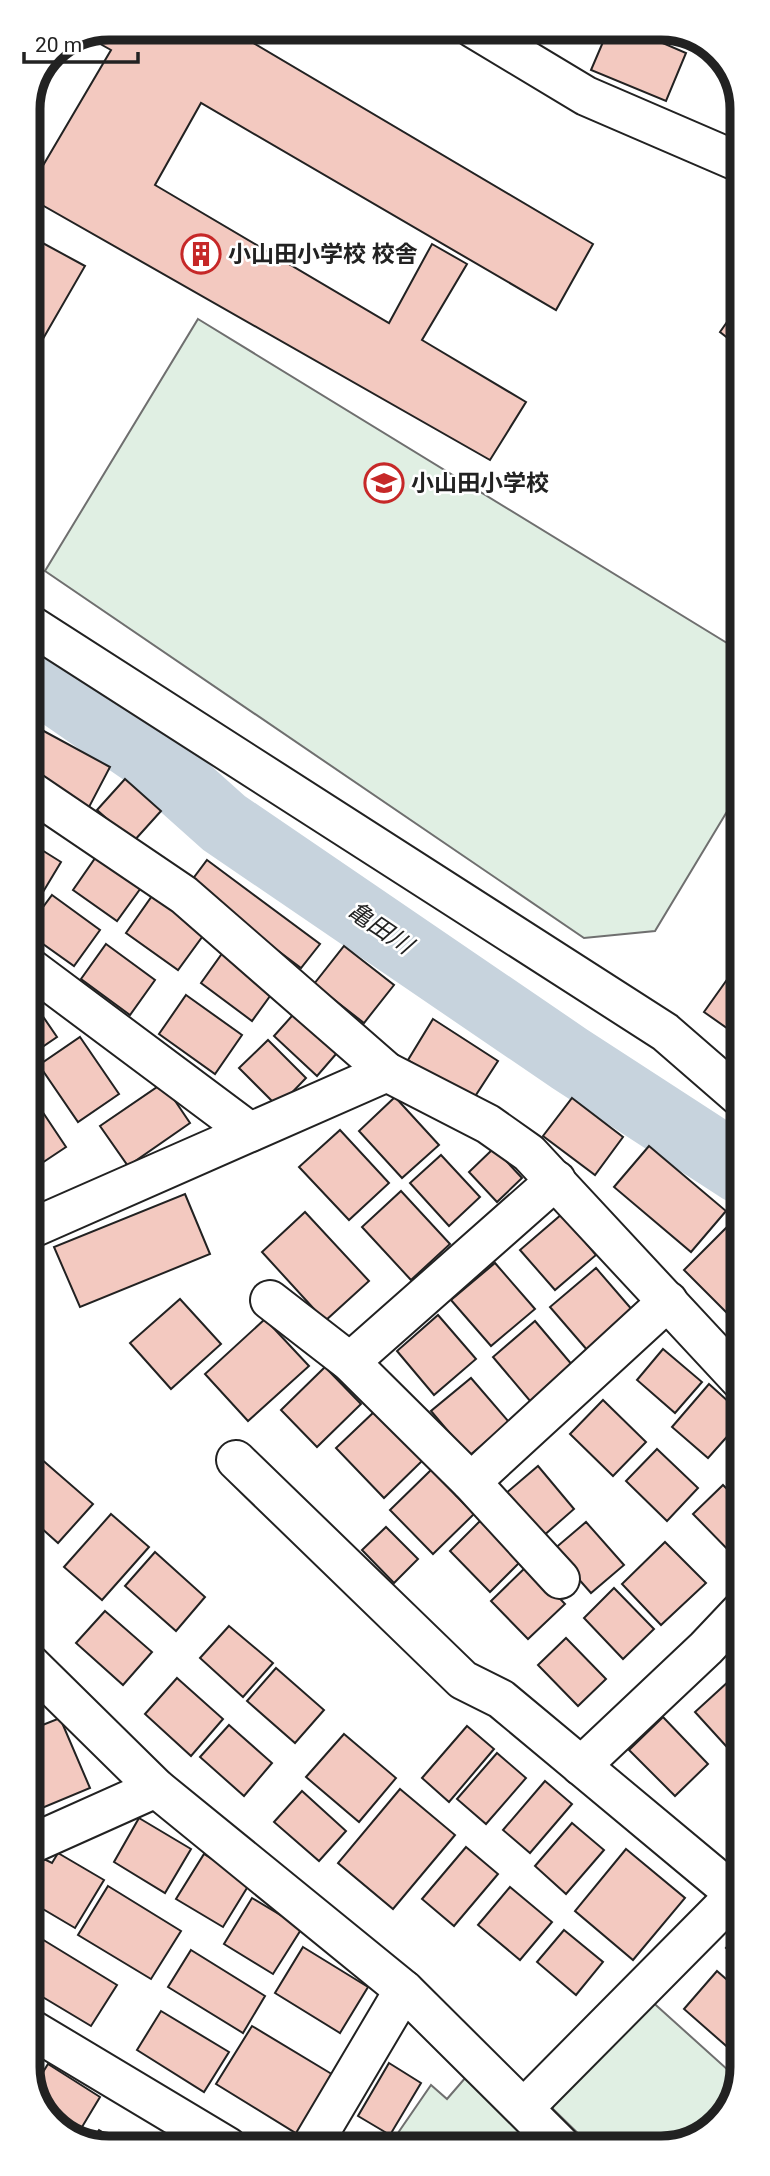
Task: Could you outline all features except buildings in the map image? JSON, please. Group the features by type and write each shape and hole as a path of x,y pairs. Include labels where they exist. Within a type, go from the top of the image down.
{"street":[{"path":"493,40 586,96 730,158"},
{"path":"40,632 665,1032 730,1088"},
{"path":"40,797 184,895 387,1072 488,1124 529,1153 730,1369"},
{"path":"40,975 250,1132"},
{"path":"40,1225 387,1072"},
{"path":"350,1362 556,1180"},
{"path":"270,1300 350,1362 471,1482 560,1579"},
{"path":"471,1482 668,1301"},
{"path":"236,1460 463,1680 500,1699 730,1885"},
{"path":"581,1766 730,1623"},
{"path":"40,1674 156,1788 404,1990 552,2136"},
{"path":"40,1840 156,1788"},
{"path":"525,2107 730,1899"},
{"path":"318,2136 404,1990"},
{"path":"40,2034 210,2136"}],"green space":[{"path":"198,319 730,645 730,807 655,931 584,938 45,571"},
{"path":"648,1998 729,2071 721,2101 706,2119 691,2129 661,2136 581,2136 553,2109 554,2090"},
{"path":"466,2077 527,2136 396,2136 431,2085 447,2099"}],"waterway":[{"name":"亀田川","path":"40,681 149,756 224,823 570,1059 730,1163"}],"place":[{"name":"小山田小学校 校舎","path":"201,254"},
{"name":"小山田小学校","path":"384,483"}]}
